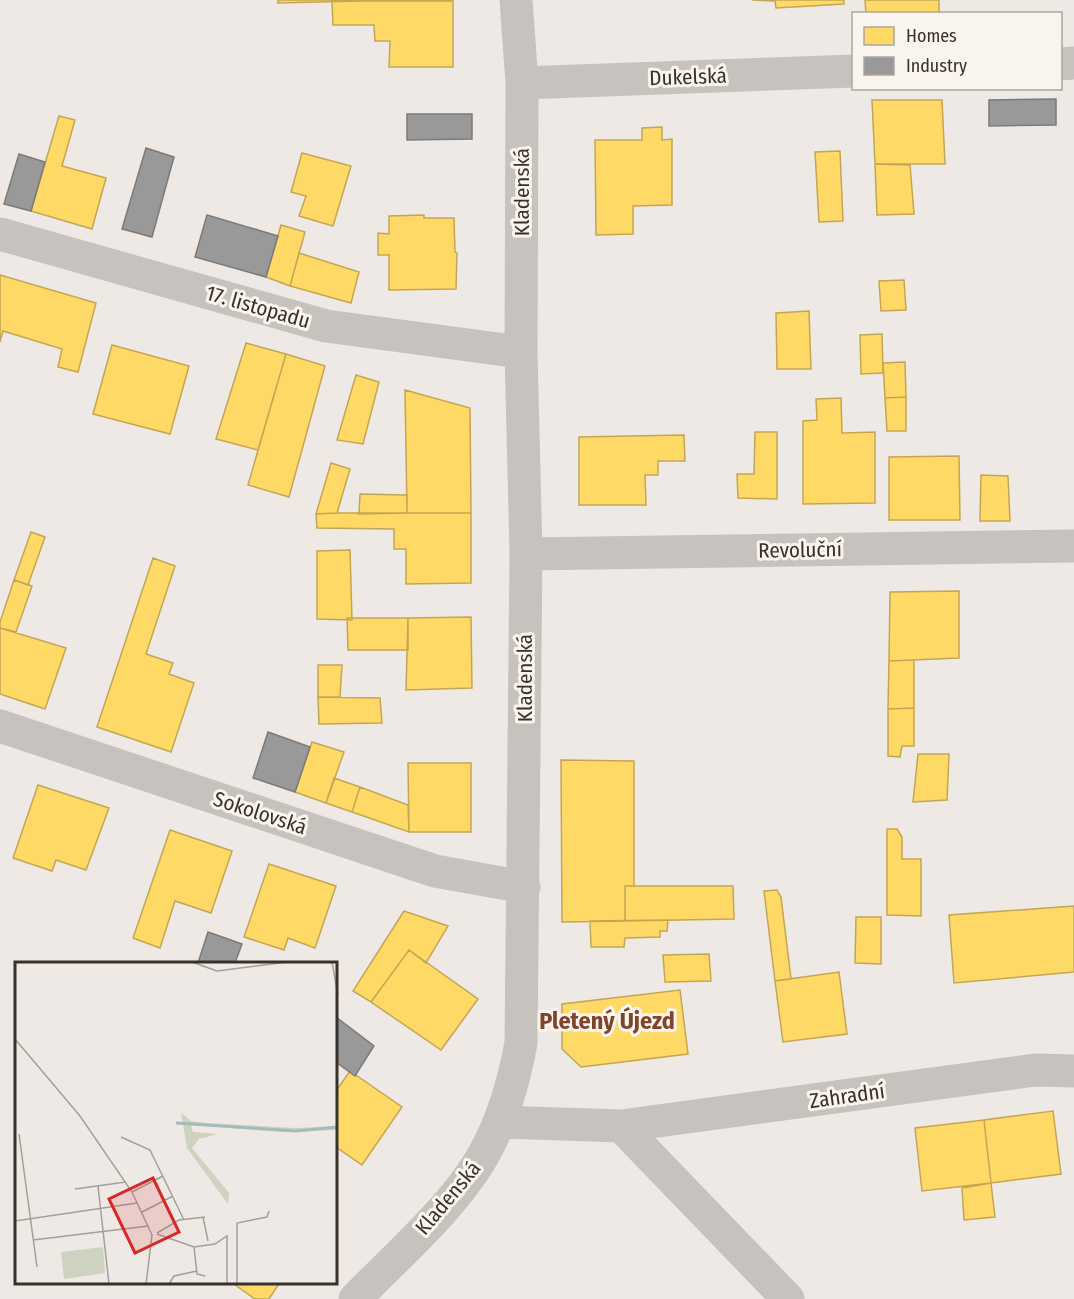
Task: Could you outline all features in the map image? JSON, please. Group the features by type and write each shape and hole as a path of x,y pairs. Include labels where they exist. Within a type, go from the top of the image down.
{"street":[{"name":"Kladenská","path":"355,1299 445,1207 485,1153 500,1122 512,1088 521,1043 526,554 521,352 522,83 516,0"},
{"name":"Dukelská","path":"522,83 852,71"},
{"name":"17. listopadu","path":"0,234 326,326 521,352"},
{"name":"Revoluční","path":"526,554 1074,546"},
{"name":"Sokolovská","path":"0,726 435,871 524,887"},
{"name":"Zahradní","path":"500,1122 621,1126 1035,1070 1074,1071"},
{"path":"621,1126 788,1299"}],"building: Homes":[{"path":"278,0 359,0 359,1 278,3"},
{"path":"453,0 453,1 359,1"},
{"path":"752,0 844,0 844,4 776,8 775,1"},
{"path":"865,0 939,0 939,12 866,12"},
{"path":"332,1 453,1 453,67 389,67 390,41 375,41 374,25 333,25"},
{"path":"872,100 942,100 945,164 875,164"},
{"path":"59,116 75,120 62,166 106,178 92,229 31,211"},
{"path":"662,127 662,140 672,139 672,205 633,206 633,234 596,235 595,140 642,140 642,128"},
{"path":"840,151 843,221 819,222 815,152"},
{"path":"302,153 351,166 333,226 299,216 306,196 291,192"},
{"path":"875,164 910,165 914,214 877,215"},
{"path":"424,215 424,218 454,218 455,252 457,253 456,289 389,290 389,255 378,255 378,233 389,234 389,216"},
{"path":"281,225 305,232 290,286 266,277"},
{"path":"299,253 359,272 351,303 290,286"},
{"path":"0,275 96,303 78,372 58,367 62,349 3,331 0,342"},
{"path":"904,280 906,310 881,311 879,281"},
{"path":"809,311 811,369 777,369 776,313"},
{"path":"882,334 883,373 861,374 860,335"},
{"path":"246,343 286,354 258,450 216,439"},
{"path":"112,345 189,366 170,434 93,414"},
{"path":"286,354 325,366 289,497 248,485"},
{"path":"905,362 906,397 885,398 883,363"},
{"path":"356,375 379,382 363,444 337,440"},
{"path":"405,390 470,408 471,513 407,513"},
{"path":"906,397 906,431 887,431 885,398"},
{"path":"841,398 842,433 875,432 875,503 803,504 803,421 817,420 816,399"},
{"path":"755,432 777,432 777,499 738,498 737,474 754,474"},
{"path":"684,435 685,461 658,461 658,475 645,475 646,505 579,505 579,437"},
{"path":"959,456 960,520 889,520 889,457"},
{"path":"331,463 350,469 337,513 316,514"},
{"path":"981,475 1008,476 1010,521 980,521"},
{"path":"360,494 407,495 407,513 359,514"},
{"path":"471,513 471,583 406,584 406,549 394,549 394,529 317,528 316,514"},
{"path":"31,532 45,537 28,585 14,580"},
{"path":"350,550 352,620 317,619 317,551"},
{"path":"153,558 175,566 146,654 173,663 169,674 194,683 171,752 97,727"},
{"path":"14,580 32,586 16,632 0,628"},
{"path":"959,591 959,658 889,661 890,592"},
{"path":"471,617 472,688 406,690 408,618"},
{"path":"347,618 408,618 408,650 348,650"},
{"path":"0,628 66,648 45,709 0,694"},
{"path":"914,660 914,708 888,709 889,661"},
{"path":"318,665 342,665 340,697 318,697"},
{"path":"318,697 380,698 382,723 319,724"},
{"path":"914,708 914,746 902,746 900,757 888,756 888,709"},
{"path":"312,742 344,752 326,803 295,792"},
{"path":"918,754 949,754 947,800 913,802"},
{"path":"561,760 634,761 634,886 625,886 625,921 562,922"},
{"path":"408,763 471,763 471,832 409,832"},
{"path":"334,778 360,787 352,812 326,803"},
{"path":"38,785 109,808 86,870 56,860 52,871 13,858"},
{"path":"360,787 408,805 409,832 352,812"},
{"path":"887,829 897,829 902,837 902,859 921,859 921,916 887,915"},
{"path":"170,830 232,851 211,913 175,901 160,948 133,938"},
{"path":"269,864 336,886 315,948 288,938 284,950 244,937"},
{"path":"625,886 733,886 734,919 625,921"},
{"path":"777,890 781,897 791,979 775,981 764,891"},
{"path":"1074,906 1074,972 954,983 949,915"},
{"path":"404,911 448,926 426,963 409,950 371,1002 353,991"},
{"path":"856,917 881,917 881,964 855,963"},
{"path":"668,920 667,931 660,931 660,937 625,938 624,947 591,947 590,921"},
{"path":"409,950 478,999 441,1050 371,1002"},
{"path":"709,954 711,981 665,982 663,955"},
{"path":"839,972 847,1034 783,1042 775,981"},
{"path":"680,990 688,1054 581,1067 562,1049 562,1004"},
{"path":"350,1071 402,1107 362,1165 338,1148 338,1088"},
{"path":"1053,1111 1061,1174 991,1183 984,1120"},
{"path":"984,1120 991,1183 922,1191 915,1128"},
{"path":"991,1183 995,1217 964,1220 962,1188"},
{"path":"234,1284 279,1284 269,1299 255,1299"}],"building: Industry":[{"path":"1056,99 1056,125 989,126 989,100"},
{"path":"407,114 472,114 472,139 407,140"},
{"path":"146,148 174,157 152,237 122,229"},
{"path":"19,154 45,162 31,211 4,204"},
{"path":"207,215 278,236 266,277 195,257"},
{"path":"268,732 310,747 295,792 253,778"},
{"path":"208,932 242,944 235,962 198,962"},
{"path":"338,1019 374,1046 355,1076 338,1063"}],"district":[{"name":"Pletený Újezd","path":"607,1021"}]}
